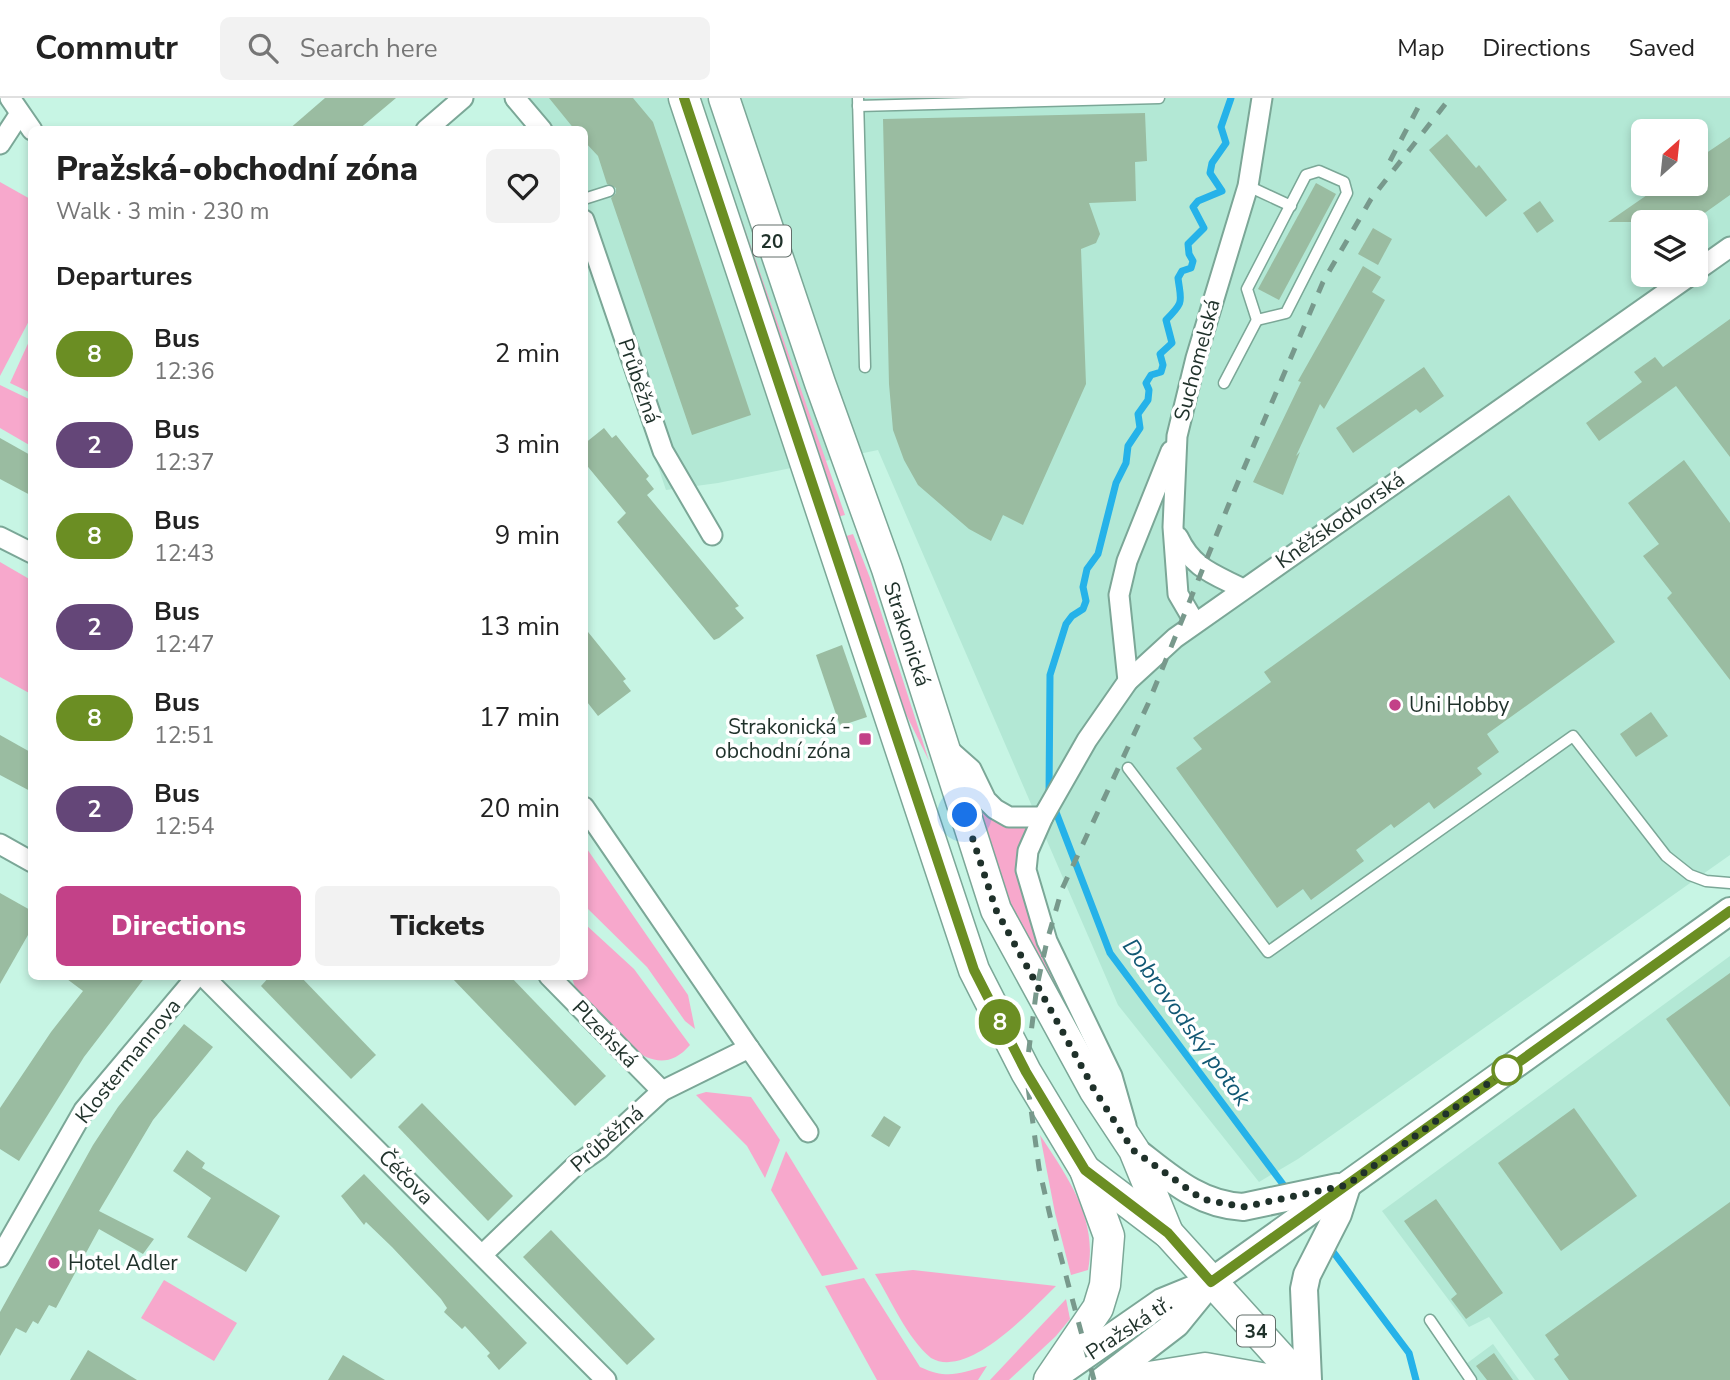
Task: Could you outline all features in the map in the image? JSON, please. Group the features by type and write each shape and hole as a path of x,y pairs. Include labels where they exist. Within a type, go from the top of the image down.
{"main road":[{"name":"Strakonická","path":"684,98 974,970 1026,1072 1085,1170"},
{"name":"Strakonická","path":"724,98 820,383 887,569 996,910 1095,1091 1133,1150"},
{"name":"Pražská tř.","path":"1050,1380 1162,1302 1211,1282 1730,911"},
{"name":"20","path":"1133,1150 1168,1233"},
{"path":"1133,1150 1202,1199 1243,1207 1273,1200 1333,1197 1304,1289 1308,1380"},
{"name":"20","path":"1085,1170 1168,1233"},
{"path":"1050,1380 1097,1308 1105,1284 1109,1236 1085,1170"},
{"path":"1168,1233 1211,1282"},
{"name":"Pražská tř.","path":"1103,1380 1176,1324 1211,1282"},
{"name":"34","path":"1211,1282 1301,1380"},
{"path":"1130,1380 1205,1368 1272,1380"}],"street":[{"path":"431,126 463,98"},
{"path":"515,98 539,126"},
{"name":"Suchomelská","path":"1195,623 1178,594 1173,527 1177,436 1196,358 1248,186 1262,98"},
{"path":"0,144 20,114"},
{"name":"Průběžná","path":"588,232 663,451 712,534"},
{"path":"1708,263 1730,247"},
{"name":"Kněžskodvorská","path":"1133,1150 1112,1076 1047,941 1026,870 1028,851 1044,815 1087,740 1128,681 1195,623 1674,287"},
{"path":"1128,681 1119,595 1127,561 1177,436"},
{"path":"1173,527 1187,556 1203,568 1243,589"},
{"path":"0,537 28,551"},
{"path":"943,744 971,769 986,800 995,809 1009,817 1044,815"},
{"path":"588,813 808,1132"},
{"path":"0,844 28,860"},
{"name":"Klostermannova","path":"0,1257 84,1110 194,980"},
{"name":"Čéčova","path":"207,980 606,1380"},
{"name":"Plzeňská","path":"553,980 662,1091"},
{"name":"Průběžná","path":"483,1254 576,1165 599,1149 662,1091 749,1048"}],"lane":[{"path":"865,367 858,102 1159,98"},
{"path":"1224,383 1257,320 1247,289 1306,175 1319,171 1343,182 1347,193 1286,313 1257,320"},
{"path":"1248,186 1291,206"},
{"path":"588,199 609,191"},
{"path":"1128,768 1268,952 1573,736 1666,856 1689,875 1706,881 1730,883"},
{"path":"1430,1320 1471,1380"}],"shaded area":[{"path":"505,98 1730,98 1730,855 1298,1159 1259,1182 1118,1005 878,450 718,483 666,490 588,261 588,126 525,126"},
{"path":"699,98 845,515 837,517"},
{"path":"0,182 28,198 28,323 0,376"},
{"path":"28,344 28,391 10,383"},
{"path":"0,385 28,399 28,444 0,428"},
{"path":"853,534 870,578 929,761 901,704 843,537"},
{"path":"0,562 28,578 28,692 0,677"},
{"path":"965,780 1004,824 1030,828 1017,870 1021,891 1111,1098 1012,914"},
{"path":"588,850 688,995 695,1029 685,1021 647,967 588,909"},
{"path":"588,927 634,969 690,1045 668,1060 646,1057 635,1051 590,1008 573,980 588,980"},
{"path":"1730,956 1730,1380 1535,1380 1489,1317 1469,1327 1382,1211"},
{"path":"706,1092 751,1097 780,1140 765,1178 747,1146 696,1095"},
{"path":"1040,1135 1070,1182 1089,1233 1088,1270 1071,1275 1055,1213"},
{"path":"786,1151 858,1269 822,1276 771,1190"},
{"path":"913,1270 1056,1286 1016,1324 981,1351 963,1359 946,1362 931,1358 922,1350 875,1274"},
{"path":"864,1278 920,1367 946,1374 987,1366 978,1380 877,1380 825,1286"},
{"path":"164,1280 237,1323 214,1361 141,1318"},
{"path":"1066,1299 1070,1319 1056,1336 1009,1380 990,1380"},
{"path":"1493,1344 1519,1380 1477,1380 1466,1364"}],"building":[{"path":"325,98 396,98 363,126 293,126"},
{"path":"549,98 633,98 653,122 751,415 692,435 611,198 616,193 616,188 607,184 598,156 588,145 588,126 572,126"},
{"path":"1145,113 1147,161 1135,162 1136,201 1089,203 1100,234 1096,243 1081,249 1086,384 1023,525 1003,515 991,541 969,529 918,485 904,460 893,430 889,384 883,119"},
{"path":"1447,134 1476,168 1479,165 1507,200 1486,217 1429,150"},
{"path":"1730,137 1730,195 1708,211 1631,210 1631,222 1608,222 1646,196 1708,196 1708,152"},
{"path":"1316,183 1336,194 1279,300 1258,289"},
{"path":"1540,201 1554,221 1537,233 1523,213"},
{"path":"1373,228 1392,239 1378,265 1358,254"},
{"path":"1363,266 1381,277 1372,292 1385,300 1324,409 1320,404 1296,456 1300,452 1283,495 1253,482 1301,382 1298,381"},
{"path":"1730,319 1730,457 1676,386 1599,441 1586,423 1642,382 1634,372 1655,357 1663,367"},
{"path":"1424,367 1444,396 1420,413 1416,409 1353,453 1336,428"},
{"path":"604,428 612,438 616,435 649,476 646,479 654,489 647,495 739,606 735,608 744,618 719,638 714,640 617,522 626,513 588,467 588,441"},
{"path":"0,438 28,454 28,494 0,479"},
{"path":"1684,460 1730,523 1730,680 1667,598 1672,593 1643,556 1659,544 1628,503"},
{"name":"Uni Hobby","path":"1509,495 1615,642 1487,734 1499,752 1477,768 1482,774 1434,809 1429,802 1394,828 1391,824 1356,850 1364,861 1311,900 1303,889 1277,908 1176,768 1202,749 1193,738 1271,682 1264,672"},
{"path":"588,632 626,679 623,681 631,691 598,716 588,703"},
{"path":"842,645 867,717 840,726 816,655"},
{"path":"1651,712 1668,736 1636,757 1620,734"},
{"path":"0,735 28,751 28,790 0,775"},
{"path":"0,893 28,909 28,935 0,984"},
{"path":"1730,973 1730,1107 1666,1019"},
{"path":"68,980 143,980 84,1057 19,1161 0,1149 0,1108 51,1032 83,991"},
{"path":"266,980 304,980 376,1055 351,1079 261,986"},
{"path":"454,980 514,980 606,1076 575,1106"},
{"path":"184,1024 213,1047 153,1120 99,1211 154,1239 143,1254 99,1229 56,1308 49,1305 38,1324 33,1321 26,1333 16,1328 0,1356 0,1312 93,1145 118,1107"},
{"path":"422,1103 513,1196 488,1221 398,1127"},
{"path":"1574,1108 1637,1196 1561,1251 1498,1163"},
{"path":"884,1116 901,1127 889,1147 871,1136"},
{"path":"187,1150 205,1163 202,1168 280,1216 246,1272 187,1237 211,1198 173,1171"},
{"path":"364,1174 527,1343 499,1370 487,1356 490,1353 465,1326 462,1329 444,1312 447,1308 441,1299 366,1222 364,1225 341,1196"},
{"path":"1436,1199 1503,1293 1466,1319 1451,1299 1457,1294 1404,1221"},
{"path":"1730,1202 1730,1380 1569,1380 1554,1359 1559,1355 1545,1335"},
{"path":"551,1230 655,1339 627,1365 523,1257"},
{"path":"88,1350 137,1380 70,1380"},
{"path":"1494,1353 1513,1380 1487,1380 1476,1366"},
{"path":"343,1355 385,1380 328,1380"}],"waterway":[{"name":"Dobrovodský potok","path":"1049,796 1050,675 1066,624 1083,609 1086,601 1083,587 1087,569 1098,554 1116,483 1126,463 1128,446 1140,428 1138,414 1148,400 1149,390 1146,383 1151,375 1161,372 1163,365 1160,354 1172,343 1166,320 1180,301 1178,278 1182,271 1191,268 1193,261 1188,244 1204,228 1193,207 1198,201 1222,191 1210,173 1212,163 1226,143 1221,127 1231,98"},
{"name":"Dobrovodský potok","path":"1054,807 1110,953 1288,1191"},
{"name":"Dobrovodský potok","path":"1328,1245 1409,1353 1416,1380"}],"railway":[{"path":"1390,161 1423,98"},
{"path":"1094,1380 1039,1168 1026,1072 1037,986 1047,941 1062,889 1148,704 1323,282 1371,199 1450,98"}],"bus line":[{"name":"8","path":"684,98 974,970 1026,1072 1085,1170 1168,1233 1211,1282 1730,911"}],"place":[{"name":"Uni Hobby","path":"1395,705"},
{"name":"Strakonická - obchodní zóna","path":"865,739"},
{"name":"Hotel Adler","path":"54,1263"}],"route":[{"path":"965,815 996,910 1095,1091 1133,1150 1202,1199 1243,1207 1347,1185 1507,1070"}]}
